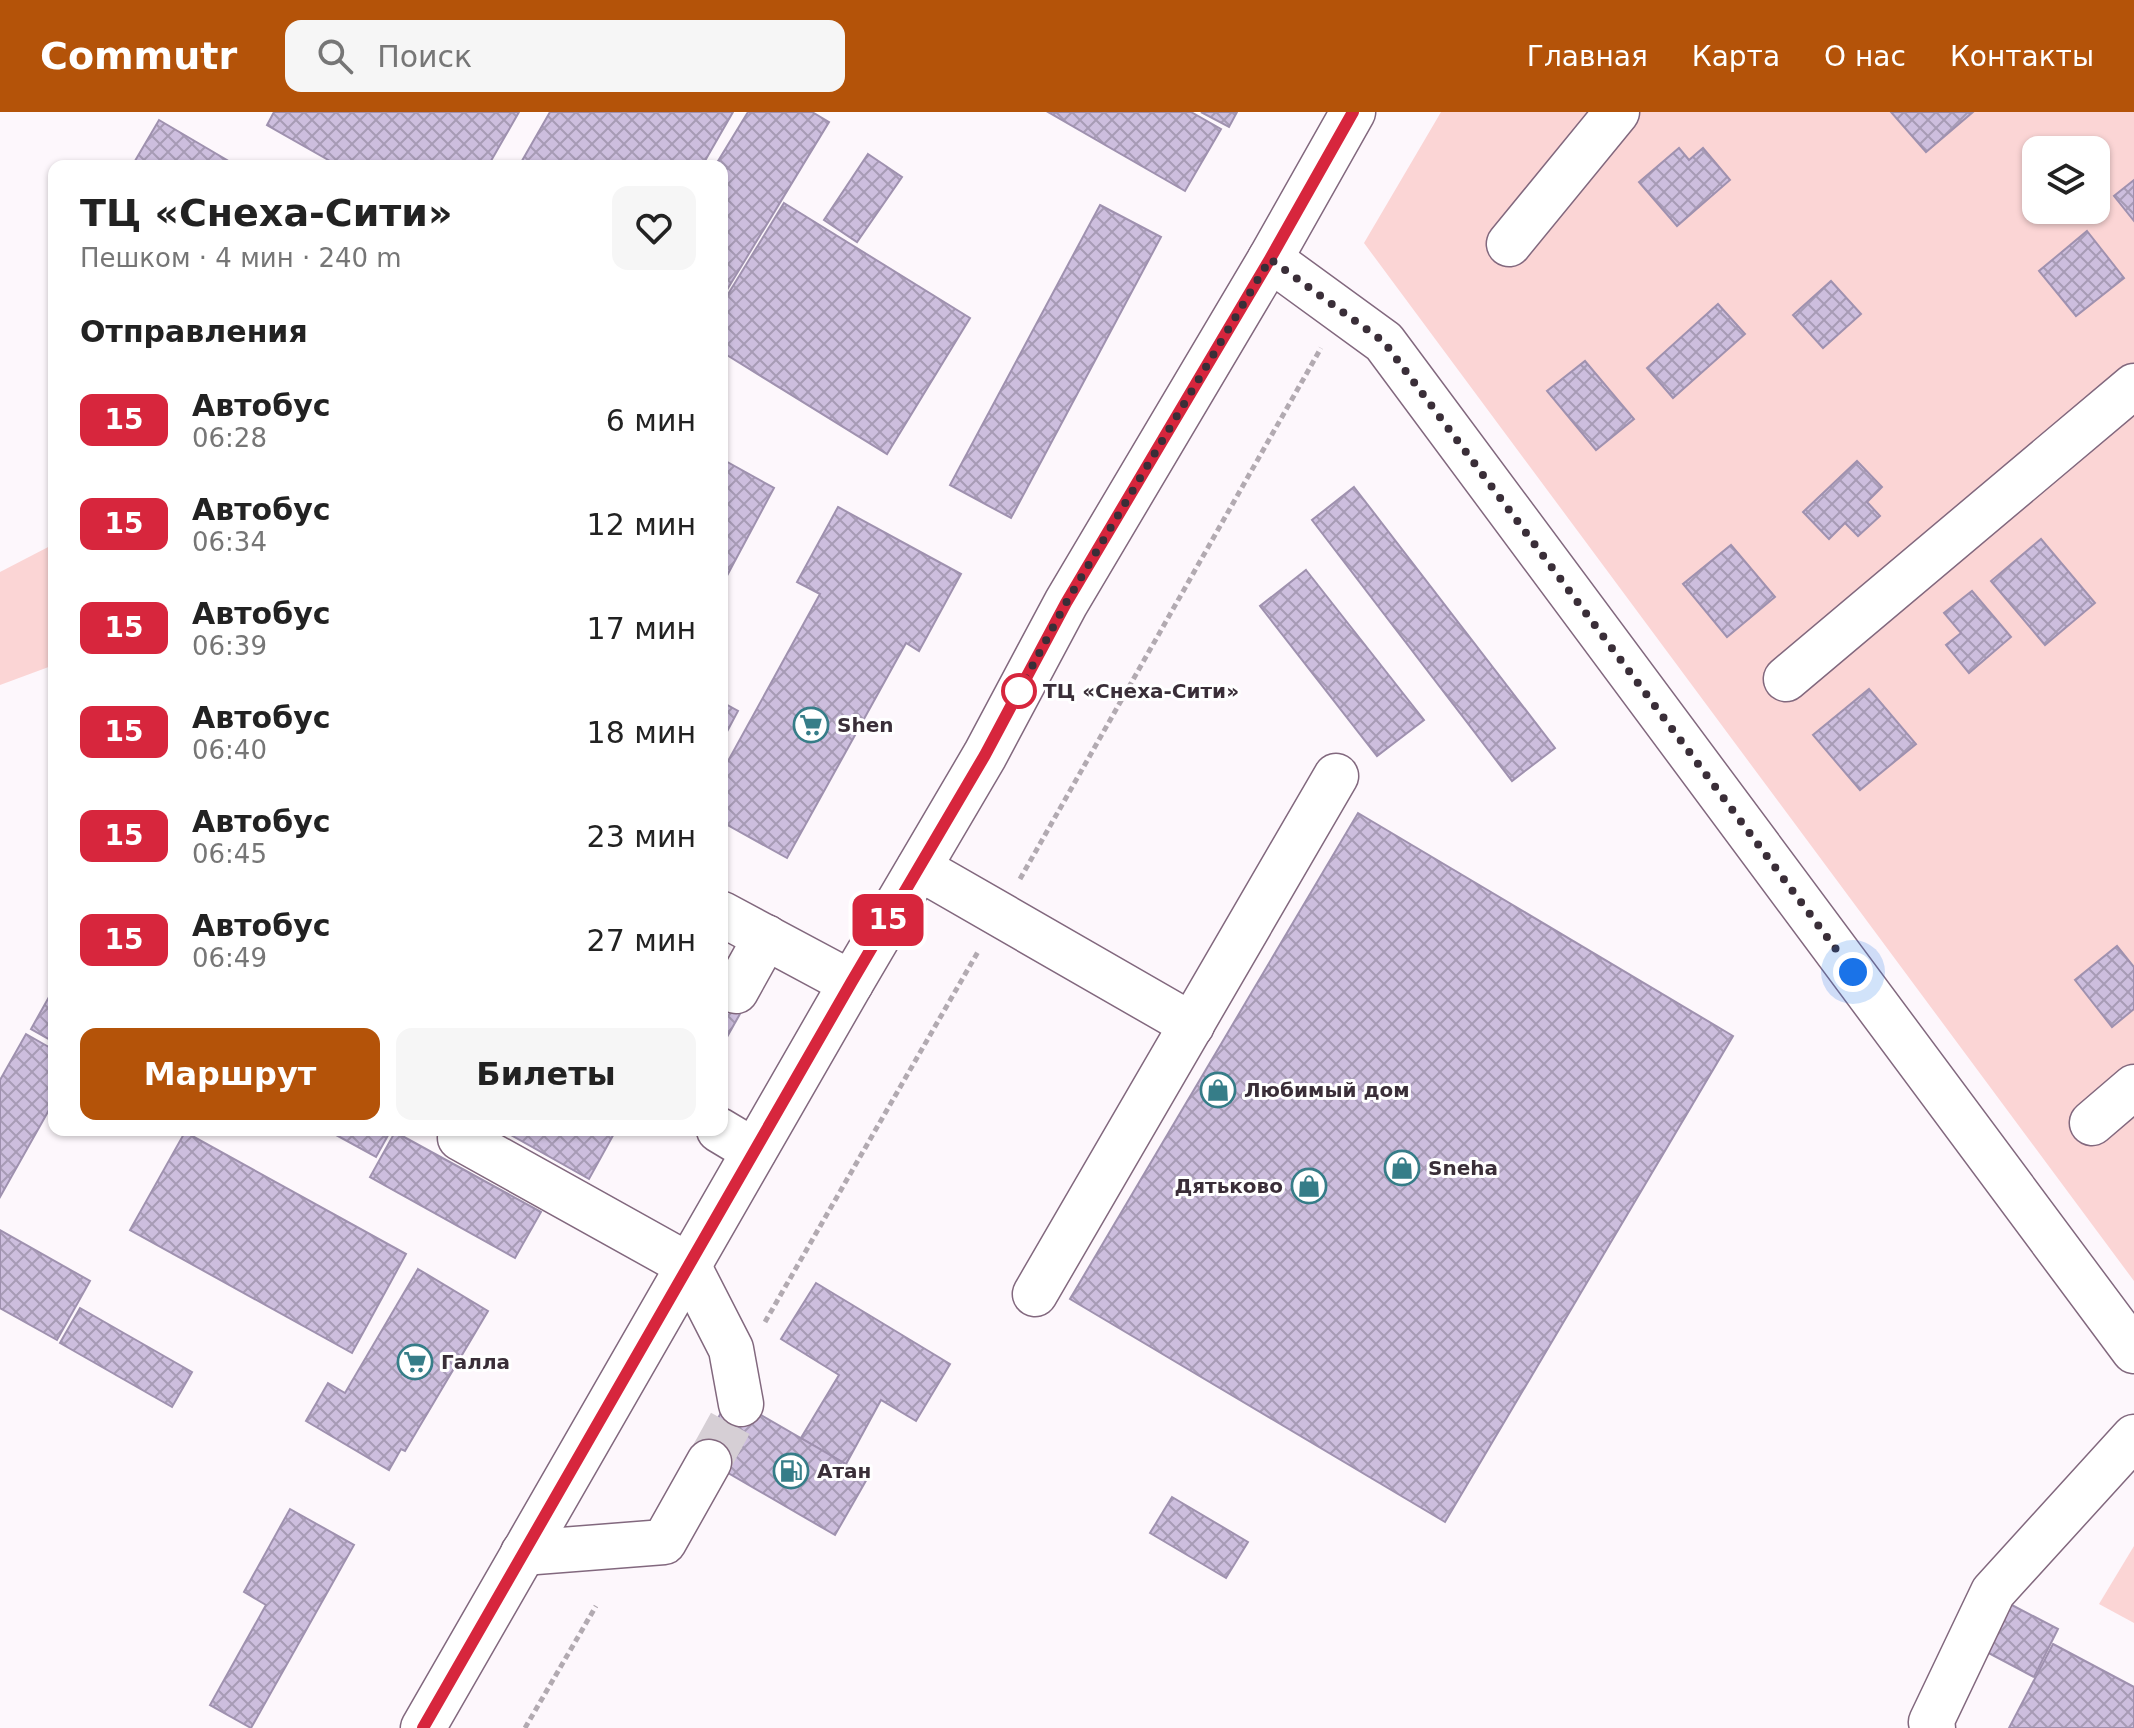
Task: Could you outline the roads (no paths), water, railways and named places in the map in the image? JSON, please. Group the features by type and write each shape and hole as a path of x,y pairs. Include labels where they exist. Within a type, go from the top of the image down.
{"main road":[{"path":"423,1728 688,1265 736,1141 851,983 985,755 1066,603 1270,259 1353,112"},
{"path":"1509,244 1617,112"},
{"path":"1270,259 1384,342 2134,1351"},
{"path":"1786,679 2134,386"},
{"path":"1035,1294 1336,776"},
{"path":"919,868 1192,1025"},
{"path":"728,917 851,983"},
{"path":"736,991 766,937"},
{"path":"2092,1123 2134,1087"},
{"path":"461,1136 688,1265 731,1349 738,1389"},
{"path":"1933,1728 1931,1722 1993,1592 2134,1437"},
{"path":"523,1553 664,1542 709,1462"}],"tunnel":[{"path":"709,1462 741,1404"}],"place":[{"name":"ТЦ «Снеха-Сити»","path":"1019,691"},
{"name":"Shen","path":"811,725"},
{"name":"Любимый дом","path":"1218,1090"},
{"name":"Sneha","path":"1402,1168"},
{"name":"Дятьково","path":"1309,1186"},
{"name":"Галла","path":"415,1362"},
{"name":"Атан","path":"791,1471"}]}
